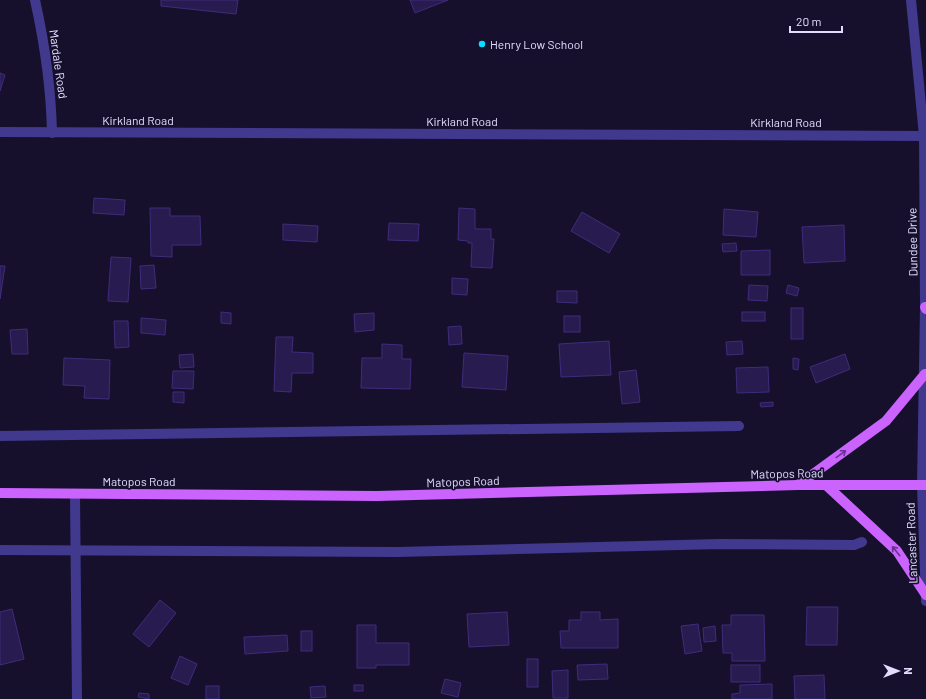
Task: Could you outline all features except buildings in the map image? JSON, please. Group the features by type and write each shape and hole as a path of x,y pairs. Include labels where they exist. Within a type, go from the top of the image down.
{"main road":[{"path":"798,485 886,421 925,374"},
{"name":"Matopos Road","path":"0,493 377,496 798,485 924,485"},
{"path":"826,485 896,551 926,595"}],"street":[{"name":"Mardale Road","path":"35,0 46,53 51,96 52,132"},
{"name":"Dundee Drive","path":"911,0 925,136 926,308 924,485"},
{"name":"Kirkland Road","path":"0,132 925,136"},
{"path":"0,436 739,426"},
{"name":"Lancaster Road","path":"924,485 926,601"},
{"path":"75,494 77,699"},
{"path":"0,550 397,552 720,544 854,545 862,542"}],"place":[{"name":"Henry Low School","path":"482,44"}]}
